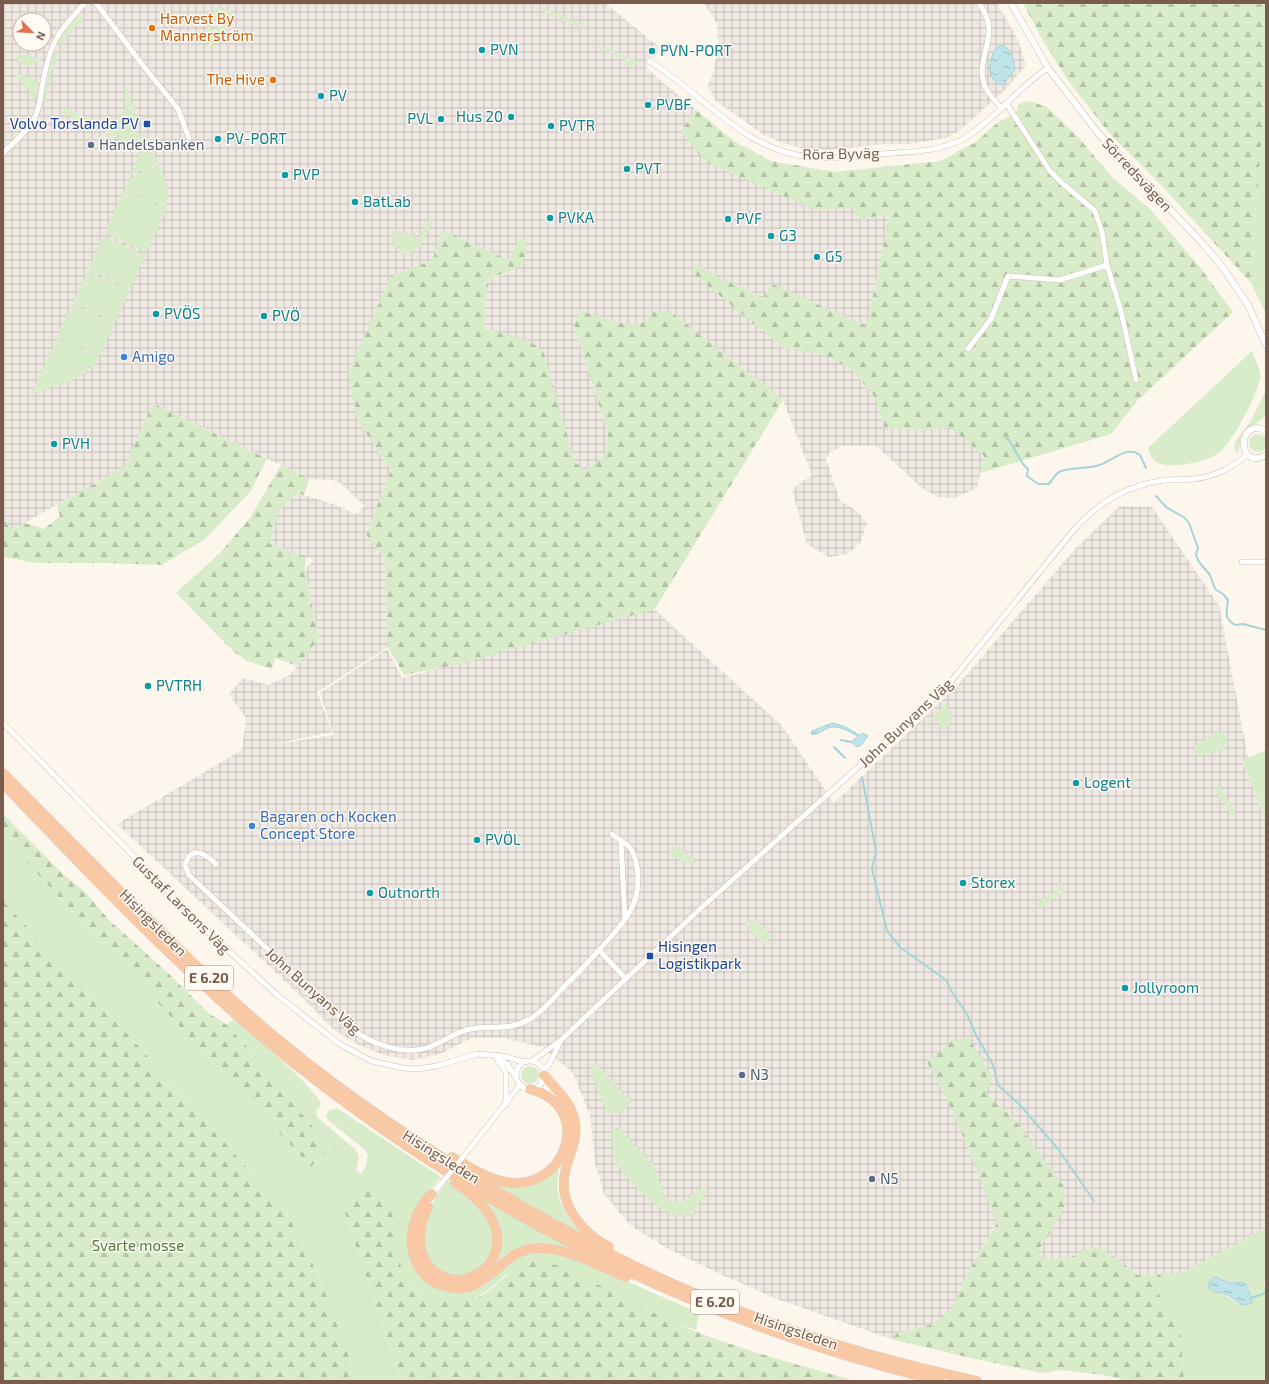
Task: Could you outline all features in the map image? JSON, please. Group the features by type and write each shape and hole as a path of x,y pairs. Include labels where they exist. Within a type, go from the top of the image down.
{"highway":[{"name":"Hisingsleden","path":"3,773 234,1002 304,1060 396,1128 555,1225 636,1267 718,1303 793,1331 864,1353 977,1381"},
{"name":"Hisingsleden","path":"3,784 153,935 231,1010 320,1084 428,1160 571,1243 687,1299 790,1339 888,1368 940,1381"},
{"path":"544,1073 567,1102 575,1123 574,1141 564,1178 564,1192 572,1212 579,1224 590,1234 634,1260 636,1267"},
{"path":"396,1128 406,1128 443,1152 496,1180 518,1183 531,1180 548,1171 558,1162 566,1144 567,1129 566,1118 560,1108 545,1094 530,1089"},
{"path":"428,1160 435,1170 473,1196 484,1207 493,1220 496,1234 495,1253 487,1266 477,1275 462,1279 449,1278 436,1273 425,1261 420,1249 420,1233 422,1220 432,1194"},
{"path":"432,1194 428,1197 416,1218 411,1243 413,1256 420,1269 428,1277 439,1284 455,1288 475,1285 488,1278 515,1254 529,1249 544,1248 592,1263 679,1301 687,1299"}],"street":[{"path":"3,153 22,135 35,118 44,76 56,37 62,26 85,3"},
{"path":"96,3 140,63 178,109 189,138"},
{"path":"979,3 988,21 989,29 982,69 983,80 987,90 1001,107"},
{"name":"Sörredsvägen","path":"1011,3 1048,68 1098,133 1203,244 1224,269 1248,306 1266,345"},
{"name":"Röra Byväg","path":"649,61 672,75 748,136 772,148 804,156 835,157 924,151 958,142 970,134 1037,75 1048,68"},
{"path":"1006,103 1050,171 1096,211 1102,232 1107,265 1122,317 1136,380"},
{"path":"968,349 991,319 1008,276 1060,280 1107,265"},
{"path":"1266,431 1255,429 1246,434 1243,444 1247,454 1255,458 1266,456"},
{"name":"John Bunyans Väg","path":"532,1061 562,1040 809,810 922,712 944,690 1072,532 1090,513 1109,499 1124,491 1160,481 1192,479 1209,476 1234,465 1247,454"},
{"path":"1242,562 1266,562"},
{"name":"Gustaf Larsons Väg","path":"3,723 207,931 272,990 334,1041 371,1061 402,1068 417,1069 437,1066 477,1054 503,1056 524,1062"},
{"name":"John Bunyans Väg","path":"216,864 206,855 198,853 191,855 185,865 189,875 350,1027 371,1041 394,1048 407,1050 423,1049 464,1030 484,1027 507,1028 526,1021 539,1012 599,950 626,919 635,905 638,894 639,877 632,852 628,845 621,842 612,834"},
{"path":"621,842 626,919"},
{"path":"599,950 626,979"},
{"name":"John Bunyans Väg","path":"544,1073 562,1040"},
{"path":"496,1056 512,1069 516,1078 520,1085 530,1089 540,1085 544,1073 541,1066 532,1061 524,1062 517,1069 516,1078"},
{"path":"496,1056 506,1072 506,1104"},
{"path":"432,1194 520,1085"}],"shaded area":[{"path":"3,3 605,3 659,47 655,57 652,56 646,68 696,110 681,131 816,210 853,208 861,221 879,215 889,216 867,326 772,284 763,297 723,279 696,264 808,351 825,355 852,370 875,397 885,428 934,430 951,427 984,456 977,488 954,498 938,497 922,488 876,446 843,446 830,452 826,459 840,501 857,511 867,524 860,543 848,554 829,557 807,544 792,489 812,475 783,400 670,311 651,311 646,322 627,324 611,321 580,310 574,327 608,433 606,451 600,460 584,471 575,462 566,431 500,334 485,329 485,305 489,279 515,271 519,238 509,260 443,230 432,260 391,276 357,419 391,471 366,534 385,559 388,647 317,692 332,732 263,746 334,735 320,693 387,649 402,678 654,609 782,726 834,803 957,686 1077,547 1120,506 1152,507 1219,606 1248,758 1242,761 1266,822 1266,1228 1181,1273 1139,1276 1111,1254 1095,1247 1068,1258 1047,1260 1036,1252 1050,1233 1015,1120 986,1093 928,1062 942,1087 959,1125 997,1222 968,1272 952,1309 930,1325 897,1333 891,1339 777,1299 720,1274 663,1246 630,1225 604,1194 595,1163 590,1115 573,1073 543,1047 503,1038 472,1038 440,1054 413,1060 387,1056 359,1045 334,1030 303,998 117,824 242,750 246,718 229,694 244,678 268,685 290,675 319,638 305,569 314,560 269,543 280,509 297,493 333,504 355,514 365,506 342,484 333,480 309,479 153,403 125,466 12,530 3,518"},
{"path":"704,3 997,3 1018,40 1026,65 1006,89 959,131 946,138 909,144 885,144 829,150 801,148 783,143 764,135 716,101 708,86 714,70 718,47 717,23"}],"green space":[{"path":"1023,3 1266,3 1266,75 1251,283 1162,186 1109,133 1067,79 1042,39"},
{"path":"218,6 230,11 232,15 221,42 216,41 216,31 223,17 217,14 211,28 215,30 211,50 207,33 211,15"},
{"path":"543,7 583,25 586,29 585,30 542,11"},
{"path":"79,15 85,19 71,31 64,43 60,44 63,32"},
{"path":"597,45 640,62 633,64 634,69 625,65 627,61 595,46"},
{"path":"58,52 60,53 52,70 46,100 43,102 52,58 54,54"},
{"path":"20,53 38,59 43,58 39,62 27,67 16,59"},
{"path":"18,73 36,79 38,87 35,100 32,100 30,91 16,76"},
{"path":"1266,75 1266,314 1251,283"},
{"path":"127,87 137,115 134,117 136,123 134,124 138,136 145,134 140,144 136,146 105,133 108,125 115,128 127,102 124,93"},
{"path":"1030,101 1047,107 1078,137 1113,178 1151,210 1199,266 1233,312 1138,400 1111,434 980,473 984,456 951,428 934,430 885,428 875,397 852,370 825,355 783,348 691,272 696,264 723,279 763,297 772,284 867,326 889,216 879,215 861,221 853,208 816,210 704,161 681,131 696,110 734,141 771,161 835,172 940,161 976,142 998,122 1015,114 1020,103"},
{"path":"64,107 97,123 94,127 62,113"},
{"path":"149,137 159,165 130,175 147,138"},
{"path":"160,166 168,191 166,208 124,189 135,176"},
{"path":"124,190 166,209 147,252 105,233"},
{"path":"429,218 433,220 420,246 410,254 401,254 391,241 396,229 419,238"},
{"path":"443,230 509,260 519,238 526,239 525,258 522,264 512,271 489,279 485,305 485,329 529,341 543,350 575,462 584,470 600,460 606,451 608,433 574,326 580,310 611,321 626,324 646,322 651,311 670,311 783,400 655,609 464,663 404,675 388,647 385,559 366,534 391,471 357,419 348,373 391,276 432,260"},
{"path":"103,236 146,255 130,289 88,269"},
{"path":"87,271 130,290 115,322 73,303"},
{"path":"72,304 115,324 100,356 57,337"},
{"path":"57,338 99,357 88,371 79,377 31,394"},
{"path":"1252,351 1260,372 1258,386 1243,419 1223,449 1212,457 1190,464 1167,465 1158,463 1154,460 1148,448"},
{"path":"1266,390 1266,413 1258,423 1249,427 1244,432 1241,437 1238,453 1234,448 1235,442 1252,419"},
{"path":"153,403 267,459 250,492 205,539 162,565 35,563 3,557 3,518 12,530 25,523 44,529 60,516 57,505 125,466"},
{"path":"1254,434 1262,434 1267,439 1265,450 1262,452 1254,452 1249,447 1249,439"},
{"path":"281,465 309,479 304,495 297,493 280,509 269,543 306,557 305,569 319,638 298,666 275,658 272,669 247,661 233,651 176,593 219,554 250,518"},
{"path":"946,703 953,718 946,729 944,731 935,718 922,728"},
{"path":"1218,731 1227,735 1226,747 1224,749 1200,756 1195,754 1194,750 1196,745"},
{"path":"1266,750 1266,822 1242,760"},
{"path":"1219,786 1237,815 1231,815 1217,794 1215,790"},
{"path":"3,814 64,875 85,892 109,920 167,972 207,1012 227,1025 262,1063 287,1097 330,1146 311,1167 3,837"},
{"path":"3,837 311,1167 330,1146 287,1097 262,1063 227,1025 234,1018 310,1088 318,1098 321,1105 316,1112 317,1117 355,1149 359,1157 356,1170 361,1174 365,1168 368,1155 364,1149 327,1119 326,1115 330,1110 337,1108 441,1177 421,1201 408,1232 409,1256 414,1267 424,1280 458,1292 467,1292 484,1286 510,1262 522,1255 546,1251 597,1268 699,1313 696,1330 507,1273 498,1282 479,1296 467,1301 457,1303 437,1300 417,1289 403,1274 399,1265 397,1254 396,1219 342,1204 401,1381 358,1381 318,1274 285,1210 144,1052 3,901"},
{"path":"677,844 695,861 696,864 683,862 668,854"},
{"path":"1058,884 1062,884 1065,891 1040,908 1036,904 1060,888"},
{"name":"Svarte mosse","path":"3,901 144,1052 285,1210 318,1274 358,1381 3,1381"},
{"path":"751,920 757,921 771,936 764,945 744,924"},
{"path":"969,1038 992,1076 986,1093 1015,1120 1063,1185 1066,1203 1050,1233 1037,1252 1047,1260 1068,1258 1095,1247 1111,1254 1139,1276 1161,1274 1158,1293 1180,1322 1184,1381 1129,1381 1103,1375 1062,1370 1042,1373 891,1339 897,1333 930,1325 952,1309 968,1272 997,1223 956,1120 927,1062 953,1040"},
{"path":"592,1064 597,1065 632,1102 621,1112 611,1114 607,1112 591,1073"},
{"path":"530,1066 536,1069 539,1075 536,1081 530,1084 524,1081 521,1075 524,1069"},
{"path":"616,1127 619,1128 653,1164 665,1196 673,1202 681,1203 702,1187 707,1187 705,1194 693,1214 684,1217 662,1209 640,1191 622,1172 614,1156 612,1130"},
{"path":"559,1168 557,1187 560,1202 571,1222 587,1238 487,1181 518,1186 533,1184"},
{"path":"448,1180 482,1211 492,1225 494,1232 493,1251 485,1264 473,1273 459,1276 445,1273 433,1265 425,1251 425,1231 428,1216 435,1198"},
{"path":"370,1182 385,1193 396,1206 397,1246 403,1271 409,1281 418,1290 431,1297 446,1301 462,1301 478,1297 491,1289 516,1268 529,1262 546,1262 570,1271 675,1323 697,1332 764,1355 856,1381 401,1381 342,1204"},
{"path":"477,1195 589,1257 542,1245 480,1277 500,1244"},
{"path":"1266,1228 1266,1278 1264,1283 1266,1289 1266,1381 1184,1381 1180,1322 1158,1293 1161,1274 1181,1273","holes":["1216,1277 1229,1283 1241,1282 1248,1286 1252,1300 1249,1304 1238,1304 1222,1293"]}],"water":[{"path":"1000,45 1009,50 1013,57 1015,69 1003,85 997,83 993,79 990,68 993,55"},
{"path":"832,723 844,726 859,735 863,733 868,736 860,746 857,747 851,742 858,736 836,727 830,727 817,734 811,734 812,731"},
{"path":"1216,1277 1229,1283 1241,1282 1246,1284 1252,1303 1244,1305 1225,1294 1211,1290 1208,1286 1209,1283"}],"waterway":[{"path":"1006,438 1009,440 1023,464 1028,469 1027,476 1038,484 1049,484 1058,473 1063,470 1101,465 1123,453 1129,452 1134,452 1140,455 1146,468"},
{"path":"1156,496 1166,507 1185,518 1189,523 1198,548 1196,555 1199,562 1210,575 1215,589 1223,594 1228,600 1227,617 1229,620 1235,625 1243,624 1266,630"},
{"path":"841,740 851,742"},
{"path":"834,747 845,758"},
{"path":"862,777 876,851 872,869 887,931 901,948 946,980 953,994 967,1014 976,1035 993,1065 998,1085 1020,1105 1058,1149 1094,1201"},
{"path":"1251,1298 1266,1293"}],"place":[{"name":"Harvest By Mannerström","path":"152,28"},
{"name":"PVN","path":"482,50"},
{"name":"PVN-PORT","path":"652,51"},
{"name":"The Hive","path":"273,80"},
{"name":"PV","path":"321,96"},
{"name":"PVBF","path":"648,105"},
{"name":"Hus 20","path":"511,117"},
{"name":"PVL","path":"441,119"},
{"name":"Volvo Torslanda PV","path":"147,124"},
{"name":"PVTR","path":"551,126"},
{"name":"PV-PORT","path":"218,139"},
{"name":"Handelsbanken","path":"91,145"},
{"name":"PVT","path":"627,169"},
{"name":"PVP","path":"285,175"},
{"name":"BatLab","path":"355,202"},
{"name":"PVKA","path":"550,218"},
{"name":"PVF","path":"728,219"},
{"name":"G3","path":"771,236"},
{"name":"G5","path":"817,257"},
{"name":"PVÖS","path":"156,314"},
{"name":"PVÖ","path":"264,316"},
{"name":"Amigo","path":"124,357"},
{"name":"PVH","path":"54,444"},
{"name":"PVTRH","path":"148,686"},
{"name":"Logent","path":"1076,783"},
{"name":"Bagaren och Kocken Concept Store","path":"252,826"},
{"name":"PVÖL","path":"477,840"},
{"name":"Storex","path":"963,883"},
{"name":"Outnorth","path":"370,893"},
{"name":"Hisingen Logistikpark","path":"650,956"},
{"name":"Jollyroom","path":"1125,988"},
{"name":"N3","path":"742,1075"},
{"name":"N5","path":"872,1179"}]}
